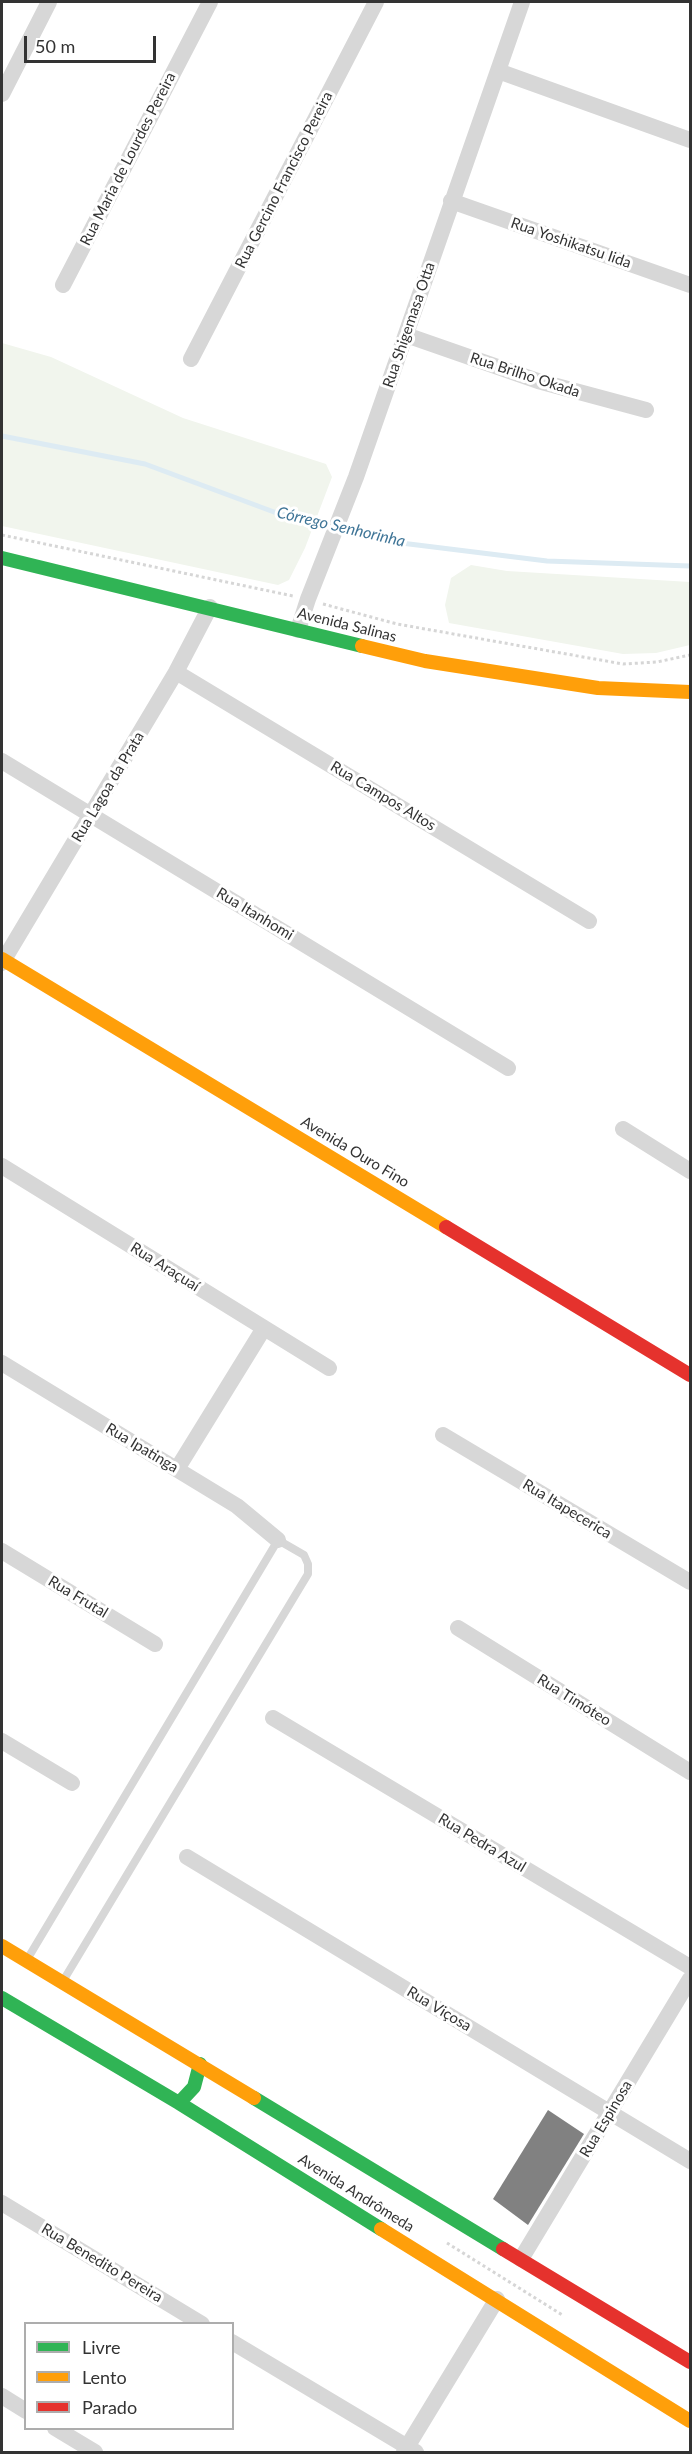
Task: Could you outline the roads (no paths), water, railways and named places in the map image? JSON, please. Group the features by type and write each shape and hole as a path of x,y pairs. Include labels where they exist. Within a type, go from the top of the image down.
{"main road":[{"name":"Avenida Salinas","path":"2,558 425,661 598,688 690,692"},
{"name":"Avenida Ouro Fino","path":"2,961 690,1375"},
{"name":"Avenida Andrômeda","path":"2,1946 690,2362"},
{"name":"Avenida Andrômeda","path":"2,1998 179,2103 690,2421"},
{"path":"179,2103 194,2087 200,2064"}],"street":[{"path":"2,94 49,2"},
{"name":"Rua Maria de Lourdes Pereira","path":"63,285 210,2"},
{"name":"Rua Gercino Francisco Pereira","path":"191,359 376,2"},
{"name":"Rua Shigemasa Otta","path":"298,630 356,477 498,70 516,10 522,2"},
{"path":"498,70 690,140"},
{"name":"Rua Yoshikatsu Iida","path":"451,201 690,285"},
{"name":"Rua Brilho Okada","path":"406,335 538,381 646,410"},
{"name":"Rua Lagoa da Prata","path":"2,961 92,816 176,672 210,607"},
{"name":"Rua Campos Altos","path":"176,672 589,921"},
{"name":"Rua Itanhomi","path":"2,761 508,1068"},
{"path":"623,1129 690,1171"},
{"name":"Rua Araçuaí","path":"2,1166 329,1368"},
{"path":"177,1469 264,1328"},
{"name":"Rua Ipatinga","path":"2,1363 237,1506 278,1540"},
{"name":"Rua Itapecerica","path":"443,1435 690,1582"},
{"name":"Rua Frutal","path":"2,1551 155,1644"},
{"name":"Rua Timóteo","path":"458,1628 690,1772"},
{"name":"Rua Pedra Azul","path":"273,1718 690,1967"},
{"path":"2,1741 72,1783"},
{"name":"Rua Viçosa","path":"187,1857 690,2161"},
{"name":"Rua Espinosa","path":"521,2259 690,1979"},
{"name":"Rua Benedito Pereira","path":"2,2203 199,2322"},
{"path":"234,2343 409,2451 497,2300"},
{"path":"2,2396 24,2410"},
{"path":"58,2430 95,2452"}],"lane":[{"path":"27,1961 278,1540 304,1556 308,1564 308,1574 63,1981"}],"waterway":[{"name":"Córrego Senhorinha","path":"2,436 145,464 274,512 393,542 547,561 690,566"}]}
